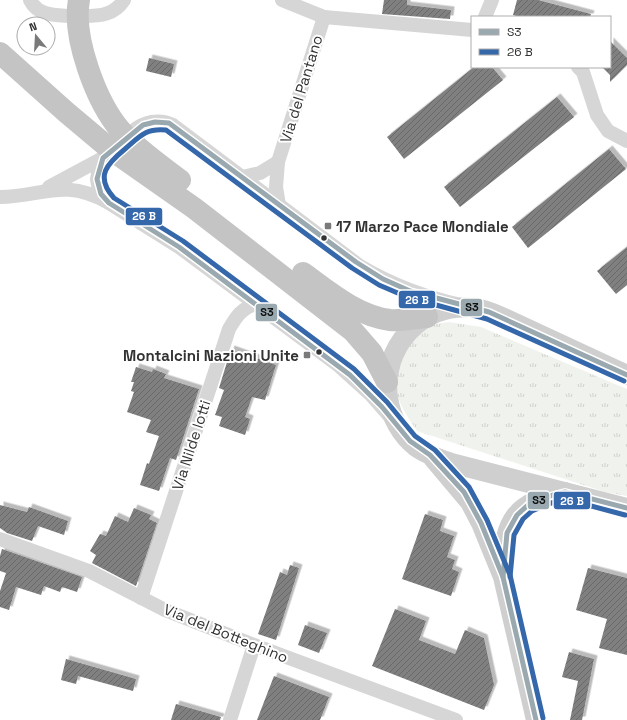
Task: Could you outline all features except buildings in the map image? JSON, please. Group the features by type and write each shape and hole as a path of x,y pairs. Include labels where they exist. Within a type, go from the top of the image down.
{"highway":[{"path":"77,11 79,38 100,95 120,130 160,166 326,290 347,303 369,314 388,319 427,317"},
{"path":"0,44 113,137 133,151 160,166"},
{"path":"0,53 110,149 194,208 353,331 372,353 387,382"},
{"path":"0,68 66,112"}],"main road":[{"path":"536,720 503,577 481,522 460,488 430,455 410,441 396,423 389,404 387,382 390,362 398,345 412,328 427,317 447,310 473,308 502,317 627,375"},
{"path":"430,455 455,464 627,508"},
{"path":"503,577 506,536 516,515 534,502 565,492"}],"street":[{"path":"30,0 35,7 43,13 77,11 107,14 114,11 124,0"},
{"name":"Via del Pantano","path":"282,0 324,17 471,30"},
{"path":"485,16 492,0"},
{"name":"Via del Pantano","path":"279,204 276,187 278,162 324,17"},
{"path":"579,68 583,72 597,115 608,131 627,141"},
{"path":"133,131 148,123 169,123 356,262 383,279 425,296 473,308"},
{"path":"42,191 103,158 97,179 99,191 109,204"},
{"name":"Via del Pantano","path":"242,176 260,173 278,162"},
{"path":"0,197 42,191 79,190 91,194 109,204 179,247 257,304 350,375 370,394 396,423"},
{"name":"Via Nilde Iotti","path":"141,598 229,329 241,311 250,305 257,304"},
{"name":"Via del Botteghino","path":"0,539 89,570 165,610 254,645 456,720"},
{"path":"230,720 254,645"}],"green space":[{"path":"449,322 481,327 627,389 627,496 605,492 417,431 402,407 396,393 396,373 402,356 411,341 417,335 433,325"}],"transit line":[{"name":"S3","path":"536,720 503,577 481,523 464,492 430,455 410,441 382,407 350,375 179,247 109,203 101,194 97,179 103,158 143,125 155,122 169,123 356,262 383,279 410,291 489,312 627,375"},
{"path":"543,718 510,575 487,520 469,487 435,450 415,436 387,402 354,369 183,241 114,198 105,183 104,177 106,170 113,159 139,137 153,130 166,130 352,268 379,285 407,297 487,319 624,381"},
{"name":"S3","path":"503,577 507,533 517,515 528,505 546,497 565,492 627,508"},
{"path":"510,577 514,535 523,519 532,511 565,499 625,515"}],"place":[{"name":"17 Marzo Pace Mondiale","path":"328,226"},
{"name":"Montalcini Nazioni Unite","path":"307,355"}]}
